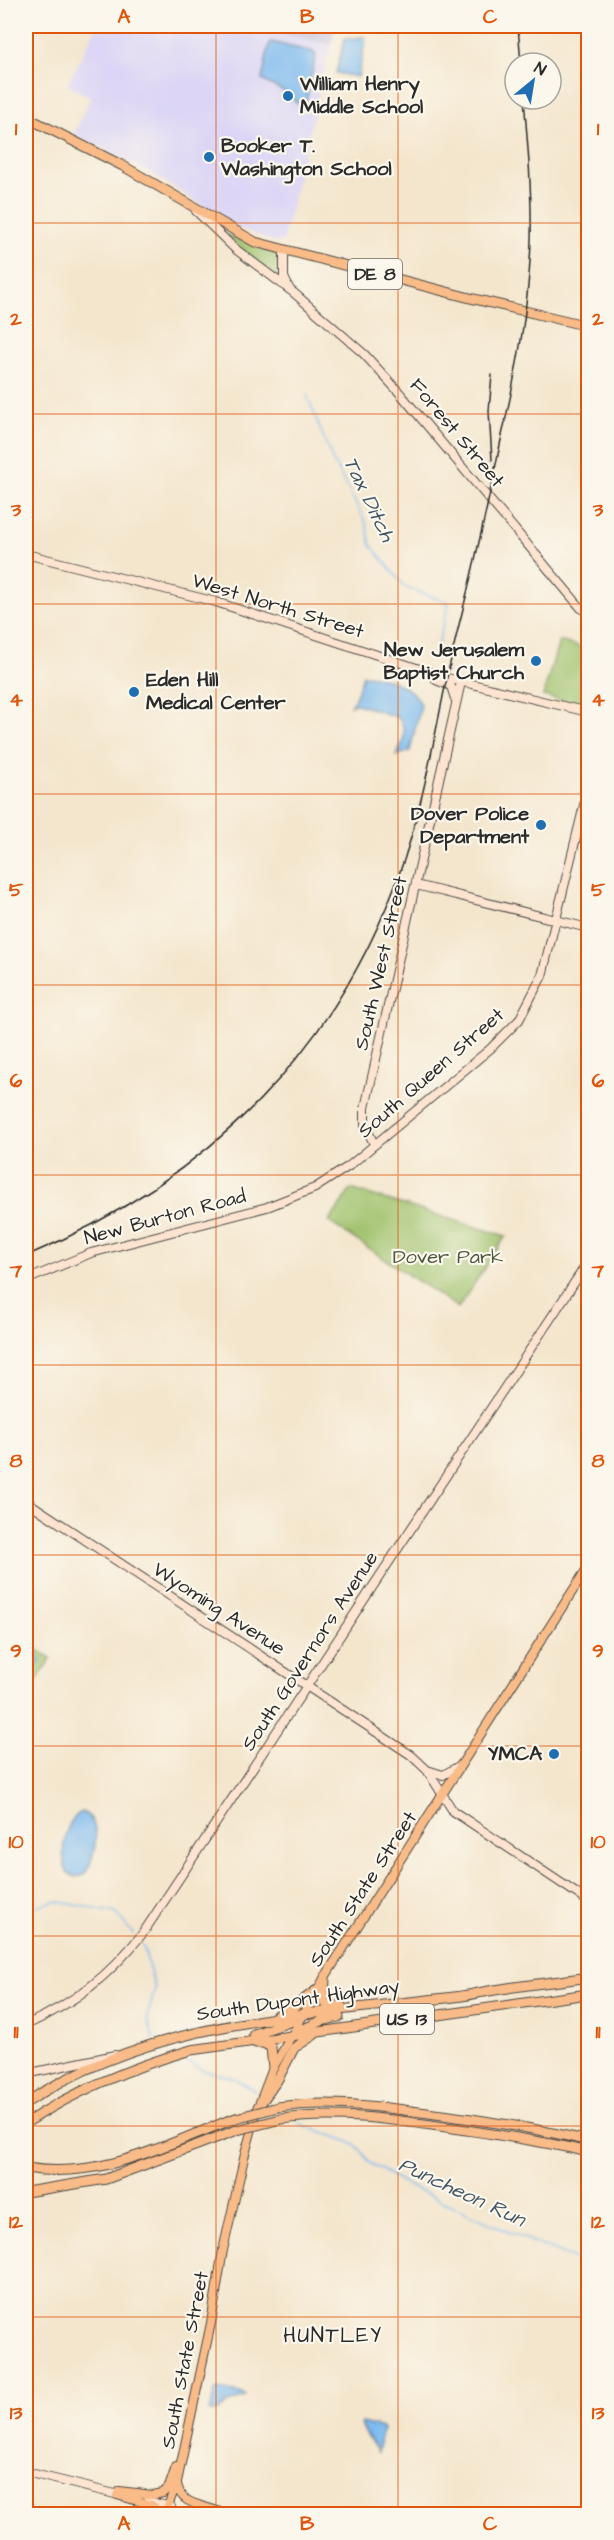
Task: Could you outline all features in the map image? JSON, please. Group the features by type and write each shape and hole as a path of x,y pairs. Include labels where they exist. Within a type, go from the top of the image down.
{"highway":[{"name":"Forest Street","path":"26,117 123,166 255,242 284,251"},
{"name":"DE 8","path":"284,251 588,326"},
{"path":"325,1977 323,1996 328,2006 383,2005"},
{"path":"525,2003 526,1994 536,1989 577,1983 588,1977"},
{"name":"South Dupont Highway","path":"26,2103 52,2087 126,2052 178,2036 266,2021 457,1997 588,1977"},
{"path":"266,2021 290,2009 318,1989"},
{"name":"South Dupont Highway","path":"26,2122 100,2082 157,2059 191,2050 226,2043 588,1994"},
{"path":"291,2034 314,2023 334,2018 457,1997"},
{"path":"226,2043 280,2026 303,2016"},
{"path":"258,2107 278,2079 294,2048 307,2038 328,2030"},
{"path":"191,2050 263,2043 270,2046 273,2051 273,2068"},
{"path":"26,2166 42,2170 76,2170 106,2166 236,2118 278,2107 315,2103 373,2106 506,2124 588,2141"},
{"path":"26,2192 106,2178 237,2130 280,2119 335,2115 381,2118 515,2137 588,2152"}],"main road":[{"name":"South State Street","path":"168,2510 177,2482 211,2323 223,2250 258,2107 273,2068 325,1977 588,1567"},
{"path":"118,2493 153,2495 163,2493 169,2487 182,2456"},
{"path":"177,2482 180,2494 187,2502 220,2512"},
{"path":"118,2493 168,2510"}],"street":[{"name":"Forest Street","path":"188,204 234,248 294,293 364,354 585,610"},
{"name":"Forest Street","path":"284,251 284,277 294,293"},
{"name":"West North Street","path":"26,554 216,602 461,682 588,712"},
{"path":"400,662 450,685 456,700"},
{"name":"South West Street","path":"374,1144 365,1125 365,1108 461,682"},
{"name":"South Queen Street","path":"315,1188 349,1166 490,1049 515,1025 542,976 588,789"},
{"path":"416,885 588,928"},
{"name":"New Burton Road","path":"26,1280 91,1253 267,1207 315,1188"},
{"name":"South Governors Avenue","path":"26,2025 57,2010 87,1990 112,1970 143,1933 588,1262"},
{"name":"Wyoming Avenue","path":"26,1501 411,1755 426,1769 453,1811 588,1901"},
{"path":"426,1769 443,1775 463,1764"},
{"path":"26,2074 126,2052"},
{"path":"48,2069 59,2076 58,2082 52,2087"},
{"path":"26,2472 118,2493 168,2510"}],"shaded area":[{"path":"97,26 264,26 264,28 331,45 283,240 277,243 235,226 151,173 73,134 91,97 67,85"},
{"path":"264,26 335,26 331,45 263,28"}],"green space":[{"path":"227,235 279,256 278,279 226,237"},
{"path":"559,641 588,649 588,707 543,696"},
{"name":"Dover Park","path":"351,1189 506,1236 458,1308 329,1222"},
{"path":"26,1643 51,1658 36,1682 26,1675"}],"water":[{"path":"365,37 365,42 358,77 336,73 345,38"},
{"path":"271,42 313,52 316,55 306,102 302,107 285,92 262,80"},
{"path":"363,675 379,677 404,687 421,704 410,751 396,756 404,732 397,717 357,704 350,705 354,701"},
{"path":"26,1648 34,1650 40,1661 38,1667 30,1672 26,1670"},
{"path":"82,1812 93,1824 94,1851 84,1875 75,1877 67,1872 64,1848 67,1830 76,1816"},
{"path":"217,2389 244,2394 245,2397 229,2403 216,2412 210,2412 214,2392"},
{"path":"361,2423 383,2428 378,2452 360,2425"}],"waterway":[{"name":"Tax Ditch","path":"307,395 332,459 366,523 371,545 405,587 449,603 436,652"},
{"name":"Puncheon Run","path":"26,1909 55,1901 116,1913 133,1934"},
{"name":"Puncheon Run","path":"143,1945 155,1989 147,2018 154,2039"},
{"name":"Puncheon Run","path":"181,2058 202,2070 234,2078 255,2091"},
{"name":"Puncheon Run","path":"298,2123 355,2144 370,2163 409,2186 504,2230 588,2265"}],"railway":[{"path":"518,26 520,51"},
{"path":"26,1256 92,1225 153,1189 209,1147 259,1100 304,1048 344,991 377,928 404,860 421,800 517,366 528,291 531,240 525,111"},
{"path":"492,375 489,411 492,460"}],"place":[{"name":"William Henry Middle School","path":"288,96"},
{"name":"Booker T. Washington School","path":"209,157"},
{"name":"New Jerusalem Baptist Church","path":"536,661"},
{"name":"Eden Hill Medical Center","path":"134,692"},
{"name":"Dover Police Department","path":"541,825"},
{"name":"YMCA","path":"554,1754"}],"district":[{"name":"HUNTLEY","path":"333,2335"}]}
